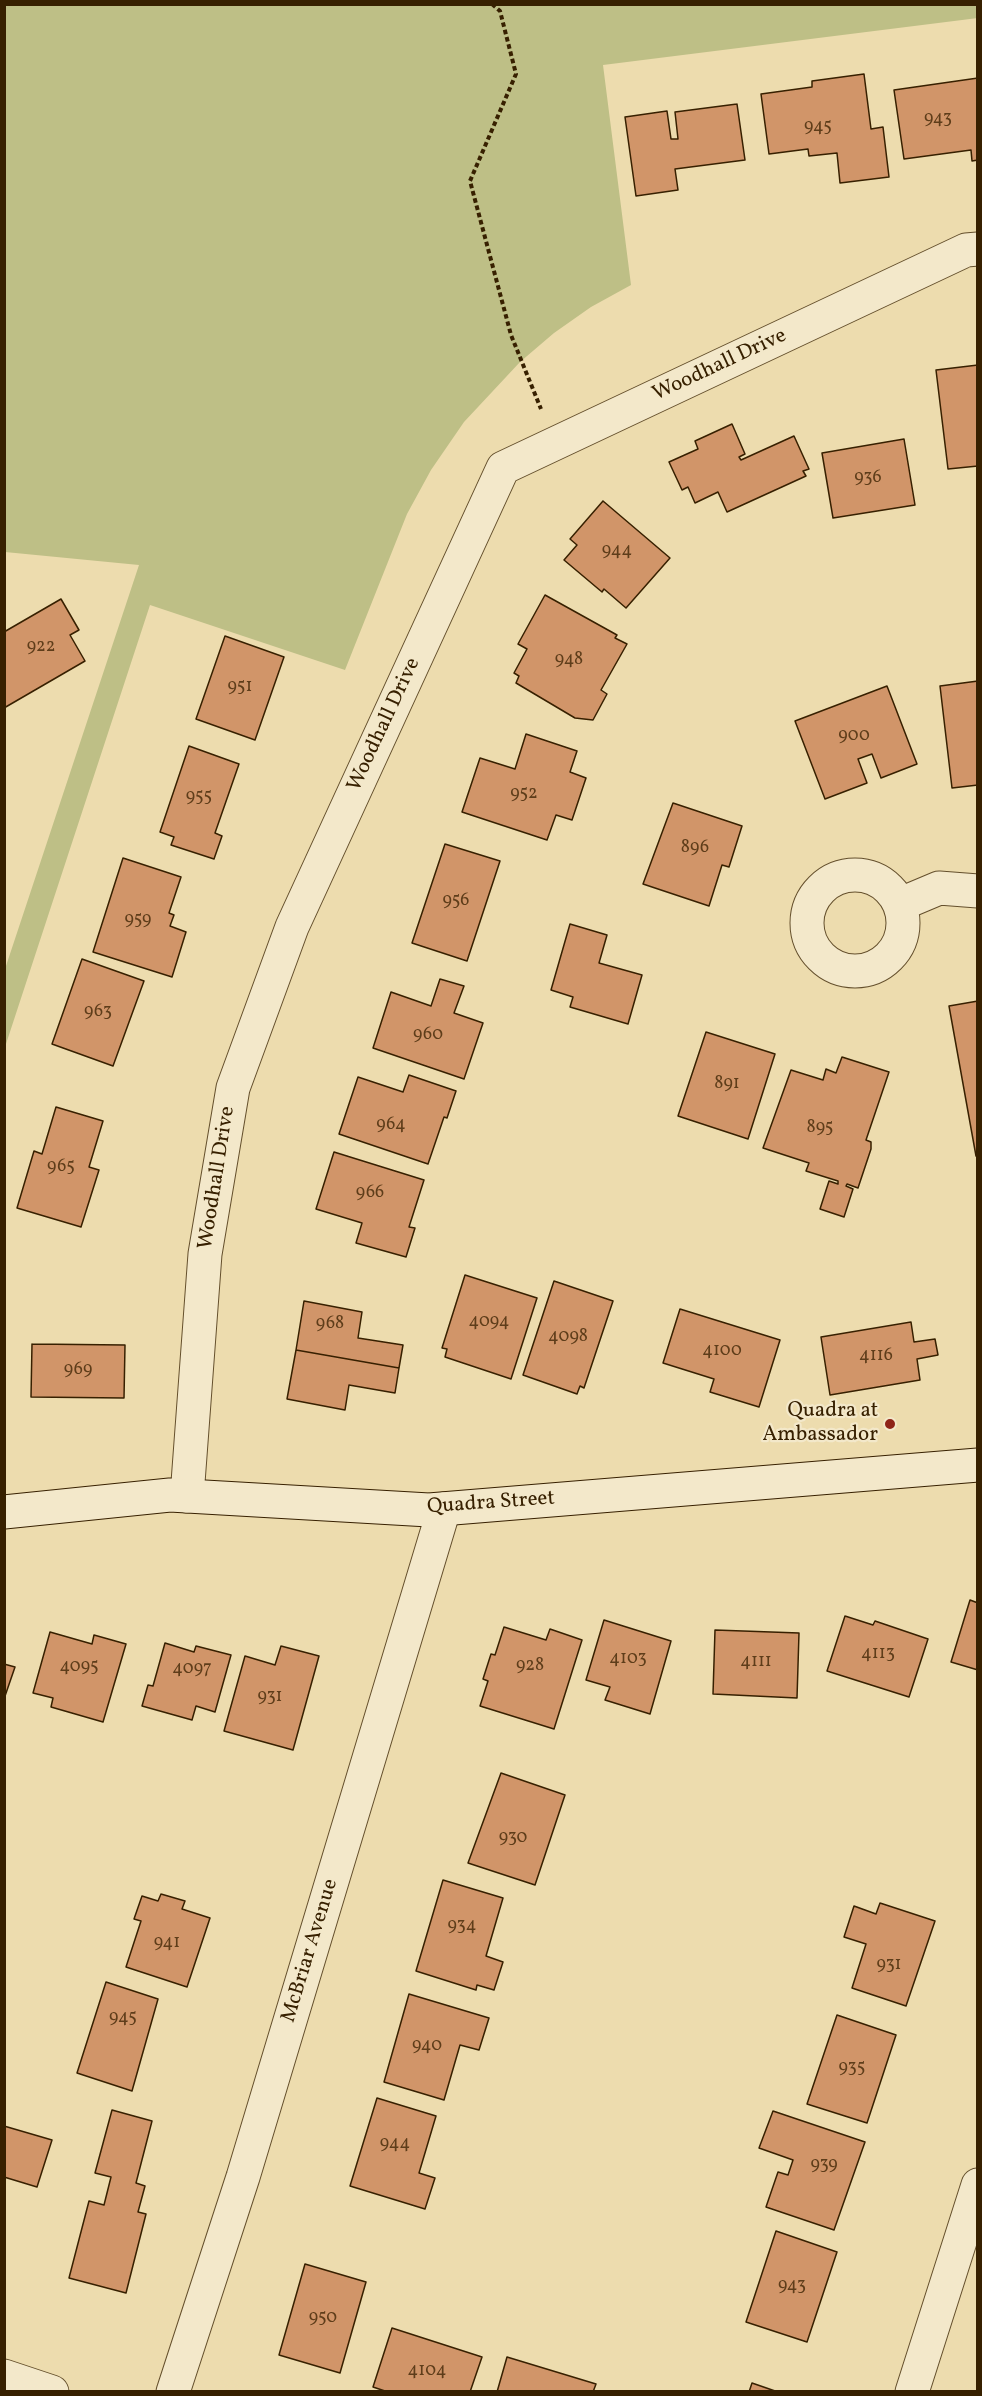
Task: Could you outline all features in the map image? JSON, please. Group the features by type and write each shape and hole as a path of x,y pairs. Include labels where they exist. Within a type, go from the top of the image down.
{"street":[{"name":"Woodhall Drive","path":"187,1496 205,1254 233,1088 292,927 503,468 966,250 978,249"},
{"path":"901,904 939,888 978,891"},
{"name":"Quadra Street","path":"4,1512 170,1496 429,1510 978,1465"},
{"name":"McBriar Avenue","path":"173,2391 243,2177 444,1509"},
{"path":"912,2391 978,2185"},
{"path":"4,2376 52,2391"}],"path":[{"path":"492,4 500,11 516,74 470,181 511,335 555,443"}],"green space":[{"path":"5,4 977,4 978,18 603,65 631,285 591,307 554,333 520,362 464,422 431,470 407,514 345,670 150,605 5,1047 5,969 139,565 5,552"}],"building":[{"path":"864,74 871,129 883,127 889,177 840,183 837,153 809,156 808,149 769,154 761,94 812,87 812,81"},
{"path":"978,78 978,160 972,161 971,150 904,159 894,90"},
{"path":"737,104 745,160 675,169 678,190 636,196 625,117 667,111 671,139 678,139 675,112"},
{"path":"978,365 978,466 948,469 936,370"},
{"path":"732,424 745,454 739,457 741,460 794,436 809,469 803,471 806,476 727,512 718,492 695,503 688,487 682,490 669,462 698,449 695,441"},
{"path":"904,439 915,505 833,518 822,453"},
{"path":"603,501 670,558 626,608 604,589 602,592 564,560 577,545 570,539"},
{"path":"545,595 617,635 615,638 627,644 601,690 607,694 593,720 575,718 516,683 519,676 514,673 527,649 518,644"},
{"path":"61,599 79,630 70,635 85,661 4,708 4,632"},
{"path":"225,636 284,657 255,740 196,719"},
{"path":"978,681 978,785 952,788 940,686"},
{"path":"887,686 917,764 881,778 872,754 858,759 867,783 825,799 795,721"},
{"path":"526,734 577,751 570,772 586,778 572,820 556,815 547,840 462,812 480,758 515,769"},
{"path":"189,746 239,764 215,833 222,836 214,859 171,845 174,837 160,832"},
{"path":"673,803 742,826 729,867 722,865 709,906 643,884"},
{"path":"445,844 500,861 467,961 412,943"},
{"path":"123,858 181,877 169,913 174,915 170,926 186,932 172,977 93,952"},
{"path":"570,924 607,935 599,963 642,975 628,1024 570,1007 573,997 551,990"},
{"path":"82,959 144,981 113,1066 52,1044"},
{"path":"440,979 464,986 454,1013 483,1023 464,1079 373,1048 391,992 431,1006"},
{"path":"978,1001 978,1156 976,1156 949,1006"},
{"path":"706,1032 775,1054 748,1139 678,1116"},
{"path":"842,1057 889,1072 866,1140 871,1142 871,1149 858,1188 847,1184 846,1186 853,1189 844,1217 820,1209 829,1181 838,1184 838,1181 806,1171 809,1163 763,1148 791,1070 823,1080 826,1069 836,1073"},
{"path":"409,1075 456,1091 447,1118 444,1117 428,1164 339,1134 358,1077 403,1092"},
{"path":"56,1107 103,1121 89,1167 99,1170 81,1227 17,1208 34,1151 42,1154"},
{"path":"334,1152 424,1180 409,1227 415,1228 406,1257 356,1243 362,1223 316,1209"},
{"path":"465,1275 537,1298 511,1379 445,1357 447,1349 442,1348"},
{"path":"554,1281 613,1301 584,1388 580,1386 577,1394 523,1375"},
{"path":"304,1301 362,1312 358,1338 403,1345 399,1368 296,1350"},
{"path":"680,1309 780,1340 759,1407 710,1392 714,1379 663,1363"},
{"path":"911,1322 914,1342 935,1339 938,1355 917,1359 920,1380 830,1395 821,1337"},
{"path":"32,1344 125,1345 124,1398 31,1397"},
{"path":"296,1350 399,1368 395,1393 349,1385 345,1410 287,1399"},
{"path":"970,1600 978,1603 978,1670 951,1662"},
{"path":"845,1616 873,1625 875,1621 928,1639 909,1697 827,1671"},
{"path":"604,1620 671,1641 650,1714 605,1700 610,1687 586,1680"},
{"path":"504,1627 546,1640 550,1629 582,1640 554,1729 480,1706 488,1681 483,1679 491,1654 495,1655"},
{"path":"715,1630 799,1633 797,1698 713,1694"},
{"path":"50,1632 92,1644 94,1635 126,1644 103,1722 51,1707 53,1698 33,1693"},
{"path":"165,1643 194,1652 196,1646 231,1655 215,1712 196,1706 192,1720 142,1706 148,1685 153,1686"},
{"path":"281,1646 319,1656 293,1750 224,1731 245,1656 275,1665"},
{"path":"4,1664 15,1667 4,1699"},
{"path":"501,1773 565,1795 535,1885 468,1863"},
{"path":"443,1880 503,1898 486,1956 503,1962 494,1990 477,1985 476,1990 416,1971"},
{"path":"161,1894 185,1901 182,1909 210,1918 187,1987 126,1967 141,1921 134,1919 142,1896 158,1901"},
{"path":"880,1903 935,1921 906,2006 852,1988 866,1944 844,1937 854,1906 876,1914"},
{"path":"106,1982 158,1999 132,2091 77,2073"},
{"path":"409,1994 489,2018 479,2050 460,2045 444,2100 384,2082"},
{"path":"837,2015 896,2035 867,2123 807,2104"},
{"path":"377,2098 436,2116 419,2173 435,2178 425,2209 350,2186"},
{"path":"112,2110 152,2121 136,2183 145,2186 138,2212 146,2214 126,2293 69,2278 89,2201 104,2205 111,2177 95,2173"},
{"path":"773,2111 865,2142 834,2230 766,2207 778,2172 788,2175 793,2160 759,2148"},
{"path":"4,2126 52,2140 37,2187 4,2177"},
{"path":"776,2231 837,2252 807,2342 746,2322"},
{"path":"305,2264 366,2282 340,2373 279,2355"},
{"path":"392,2328 482,2357 470,2392 388,2392 373,2387"},
{"path":"507,2357 596,2384 593,2392 497,2392"},
{"path":"752,2383 778,2392 749,2392"}],"place":[{"name":"Quadra at Ambassador","path":"890,1424"}]}
